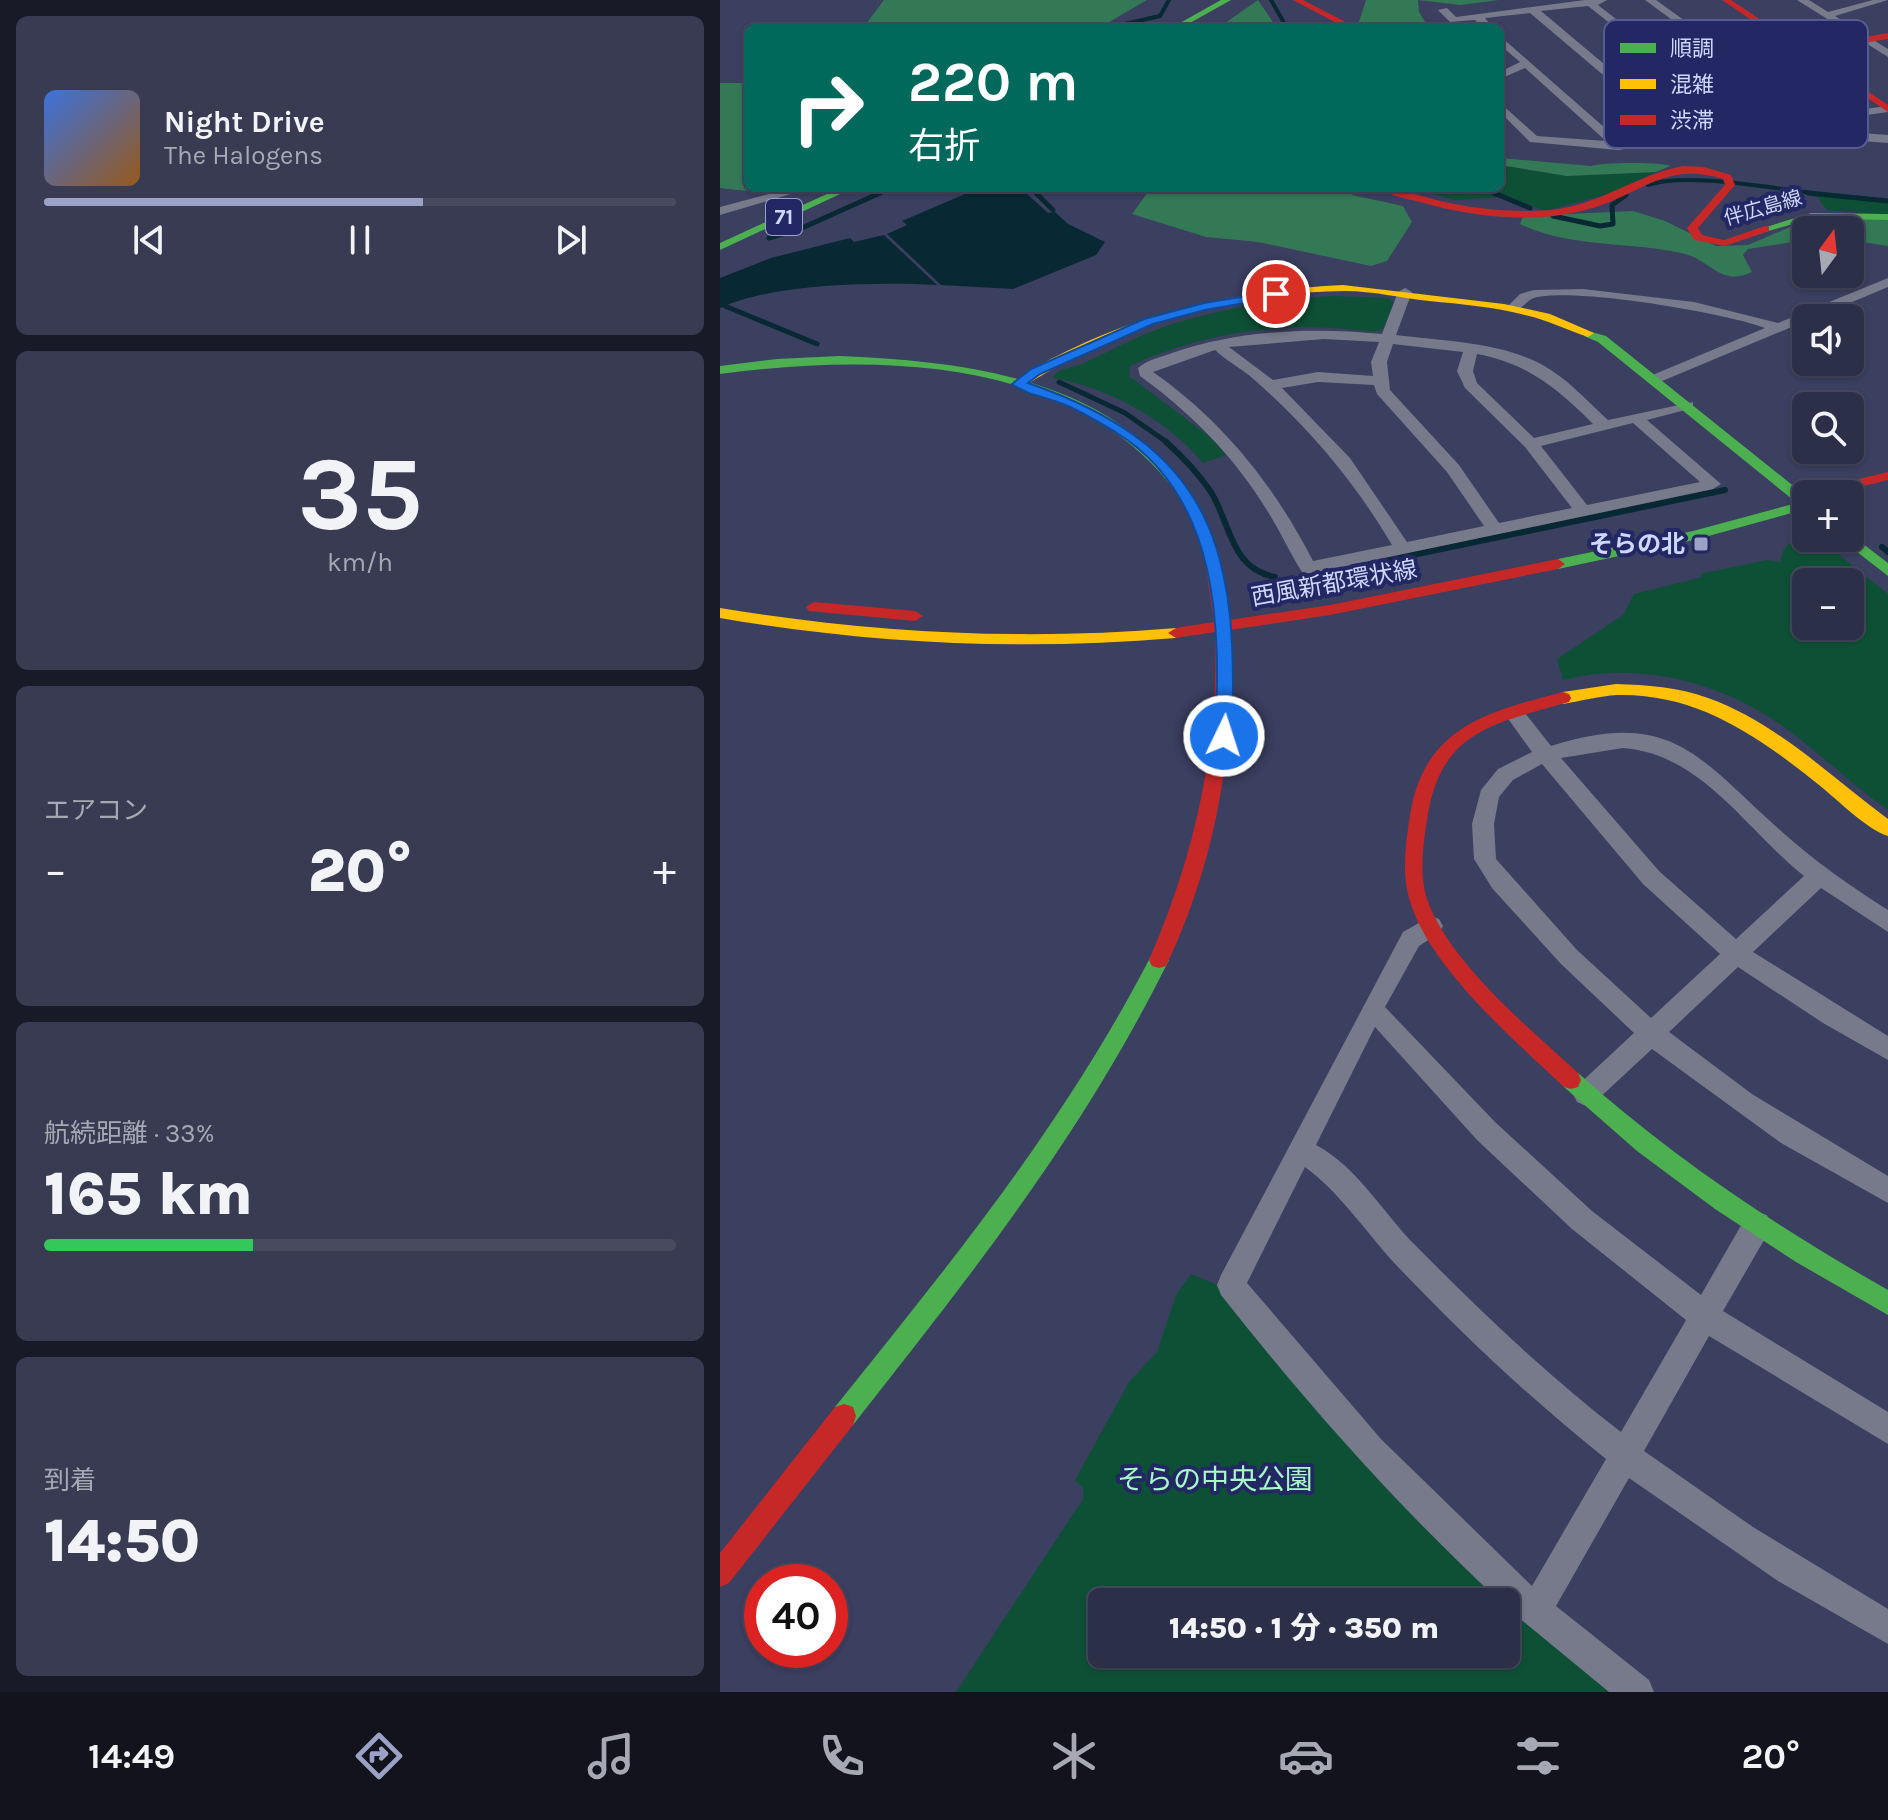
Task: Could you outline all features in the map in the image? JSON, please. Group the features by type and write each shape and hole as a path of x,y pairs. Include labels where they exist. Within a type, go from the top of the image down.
{"street":[{"path":"1182,24 1227,0"},
{"path":"1200,24 1242,0"},
{"path":"1297,0 1345,24"},
{"path":"1443,10 1454,20 1540,5 1608,0"},
{"path":"1650,0 1678,20"},
{"path":"1726,0 1756,20"},
{"path":"1802,0 1835,20"},
{"path":"1827,15 1885,0"},
{"path":"1589,2 1612,20"},
{"path":"1540,5 1604,64"},
{"path":"1477,17 1484,24"},
{"path":"1868,41 1888,36"},
{"path":"1868,42 1888,54"},
{"path":"1504,43 1604,133"},
{"path":"1504,74 1527,63"},
{"path":"1868,96 1888,109"},
{"path":"1868,112 1888,109"},
{"path":"1504,110 1534,139 1604,145"},
{"path":"1868,138 1888,139"},
{"name":"伴広島線","path":"1398,192 1420,199 1547,214 1597,205 1651,178 1706,171 1723,175 1729,184 1693,226 1698,238 1728,243 1783,221 1811,216 1888,217"},
{"path":"720,211 814,192"},
{"name":"71","path":"720,237 820,192"},
{"name":"71","path":"720,247 820,192"},
{"path":"1655,379 1888,282"},
{"path":"1019,384 1035,372 1111,336 1196,308 1317,289 1405,292 1514,307 1587,330 1655,379 1792,488"},
{"path":"1405,292 1379,362 1379,381 1390,403 1453,469 1496,531"},
{"path":"1514,307 1532,295 1576,295 1687,305 1761,319 1776,327"},
{"path":"1605,426 1539,369 1505,355 1387,338 1310,332 1217,344 1159,362 1146,368 1145,373 1200,417 1260,482 1287,523 1308,568 1713,484 1636,418"},
{"path":"1217,344 1269,385 1349,465 1403,549"},
{"path":"1471,349 1465,371 1470,385 1531,444 1584,512"},
{"path":"720,370 783,360 858,358 948,369 1019,384 1095,414 1134,439 1163,464 1201,521 1214,563 1216,611 1227,659 1226,711 1209,820 1178,919 1129,1023 1090,1088 1013,1201 720,1574"},
{"path":"1269,385 1318,377 1379,381"},
{"path":"1531,444 1687,405"},
{"name":"西風新都環状線","path":"1864,483 1888,476"},
{"path":"1864,492 1888,487"},
{"name":"西風新都環状線","path":"1070,621 1356,606 1448,588 1792,502"},
{"name":"西風新都環状線","path":"1432,570 1792,502"},
{"path":"1864,551 1888,571"},
{"path":"720,594 774,604 932,618"},
{"name":"西風新都環状線","path":"720,613 842,631 982,640 1114,638 1216,611"},
{"path":"720,622 777,634 911,647 982,640"},
{"path":"1888,829 1823,782 1755,725 1692,697 1635,687 1595,688 1481,724 1453,740 1433,761 1420,788 1415,877 1418,899 1431,926 1499,1010 1586,1094 1664,1159 1757,1225 1888,1303"},
{"path":"1514,713 1601,822 1674,901 1738,952 1801,996 1888,1049"},
{"path":"1888,922 1820,875 1759,825 1706,772 1680,754 1653,744 1613,738 1584,742 1505,771 1492,785 1485,809 1485,859 1553,941 1650,1031 1771,1121 1888,1190"},
{"path":"1586,1094 1820,875"},
{"path":"1431,926 1411,939 1371,1010 1231,1285 1330,1406 1415,1499 1536,1610 1637,1692"},
{"path":"1371,1010 1391,1026 1486,1131 1582,1220 1704,1316 1888,1429"},
{"path":"1301,1150 1324,1161 1395,1244 1496,1342 1627,1456 1754,1545 1888,1627"},
{"path":"1536,1610 1757,1225"}],"green space":[{"path":"884,0 1147,0 1106,24 866,24"},
{"path":"1258,0 1274,24 1224,24"},
{"path":"1366,0 1418,0 1419,12 1426,24 1358,24"},
{"path":"1418,0 1499,0 1460,5"},
{"path":"720,83 744,83 744,191 720,188"},
{"path":"1504,158 1591,166 1633,163 1670,166 1656,172 1567,176 1504,166"},
{"path":"1504,166 1567,176 1656,172 1609,194 1545,211 1495,192 1504,192"},
{"path":"1148,192 1350,192 1403,206 1412,222 1387,261 1371,266 1258,242 1206,237 1132,214"},
{"path":"1424,192 1491,192 1499,197 1455,200"},
{"path":"1813,192 1888,202 1888,215 1827,210"},
{"path":"1633,211 1665,221 1716,246 1748,245 1792,226 1792,242 1748,249 1743,255 1752,272 1733,276 1724,275 1685,254 1581,241 1540,232 1520,224 1523,216"},
{"path":"1864,220 1888,220 1888,246 1864,242"},
{"path":"1331,296 1388,298 1394,302 1383,329 1373,332 1311,327 1249,331 1188,344 1130,366 1129,376 1210,437 1226,455 1203,463 1172,432 1134,407 1094,389 1053,378 1062,370 1145,334 1190,319 1260,304"},
{"path":"1791,543 1792,552 1836,552 1856,568 1792,568 1792,640 1864,640 1864,575 1888,594 1888,810 1778,723 1729,696 1702,686 1647,674 1591,675 1563,680 1557,659 1623,615 1634,594 1702,577 1700,574 1767,560 1781,562 1785,548"},
{"name":"そらの中央公園","path":"1191,1274 1215,1284 1322,1417 1407,1508 1497,1588 1088,1588 1088,1668 1520,1668 1520,1608 1615,1692 956,1692 1083,1499 1083,1488 1075,1480 1129,1382 1157,1352 1176,1295"}],"water":[{"path":"970,192 1025,192 1048,213 1055,212 1068,224 1105,242 1096,255 1013,289 941,285 887,234 907,225 902,221"},
{"path":"884,235 937,285 856,284 797,289 768,293 720,308 720,278 771,258 850,238 854,242"}],"waterway":[{"path":"1125,24 1160,16 1169,0"},
{"path":"1271,0 1285,24"},
{"path":"1648,185 1665,181 1710,181 1824,195"},
{"path":"1035,192 1053,210"},
{"path":"1492,192 1497,195"},
{"path":"769,238 802,228 880,193"},
{"path":"876,195 880,193"},
{"path":"1494,193 1530,208"},
{"path":"1808,193 1824,195"},
{"path":"1553,216 1600,226 1613,224 1612,205 1626,195"},
{"path":"1824,195 1888,201"},
{"path":"725,306 817,344"},
{"path":"1059,382 1125,413 1168,443"},
{"path":"1165,441 1190,465 1211,492 1234,544 1249,565 1275,577"},
{"path":"1302,578 1725,490"},
{"path":"1882,547 1888,552"}],"traffic: fast":[{"path":"1182,24 1227,0"},
{"path":"720,247 839,192"},
{"path":"1765,229 1811,216 1888,217"},
{"path":"1588,333 1602,339 1792,492"},
{"path":"720,370 839,360 905,362 970,371 1033,387 1091,411 1141,445 1181,489 1210,549"},
{"path":"1558,564 1694,535 1792,509"},
{"path":"1864,551 1888,571"},
{"path":"844,1416 973,1252 1055,1140 1128,1022 1159,960"},
{"path":"1571,1080 1644,1144 1722,1201 1888,1303"}],"traffic: slow":[{"path":"1019,384 1051,363 1130,328 1219,304 1305,290 1361,289 1483,304 1525,311 1588,333"},
{"path":"720,613 833,630 947,640 1061,641 1176,633"},
{"path":"1563,698 1616,690 1662,691 1703,702 1741,720 1777,743 1888,829"}],"traffic: jam":[{"path":"1297,0 1345,24"},
{"path":"1726,0 1756,20"},
{"path":"1868,39 1888,36"},
{"path":"1868,96 1888,109"},
{"path":"1398,192 1478,211 1551,213 1594,205 1665,173 1683,169 1704,170 1727,177 1730,185 1692,228 1698,238 1725,243 1765,229"},
{"path":"1864,482 1888,476"},
{"path":"1159,960 1200,848 1221,731 1223,652 1220,600 1210,549"},
{"path":"1176,633 1330,610 1558,564"},
{"path":"814,607 915,616"},
{"path":"1563,698 1483,723 1445,750 1431,770 1422,795 1414,872 1418,899 1442,945 1484,995 1571,1080"},
{"path":"720,1574 844,1416"}],"place":[{"name":"そらの北","path":"1701,544"}],"route":[{"path":"1224,736 1227,659 1221,607 1211,549 1194,508 1163,464 1124,432 1069,402 1019,384 1035,372 1111,336 1149,322 1204,307 1276,294"}]}
